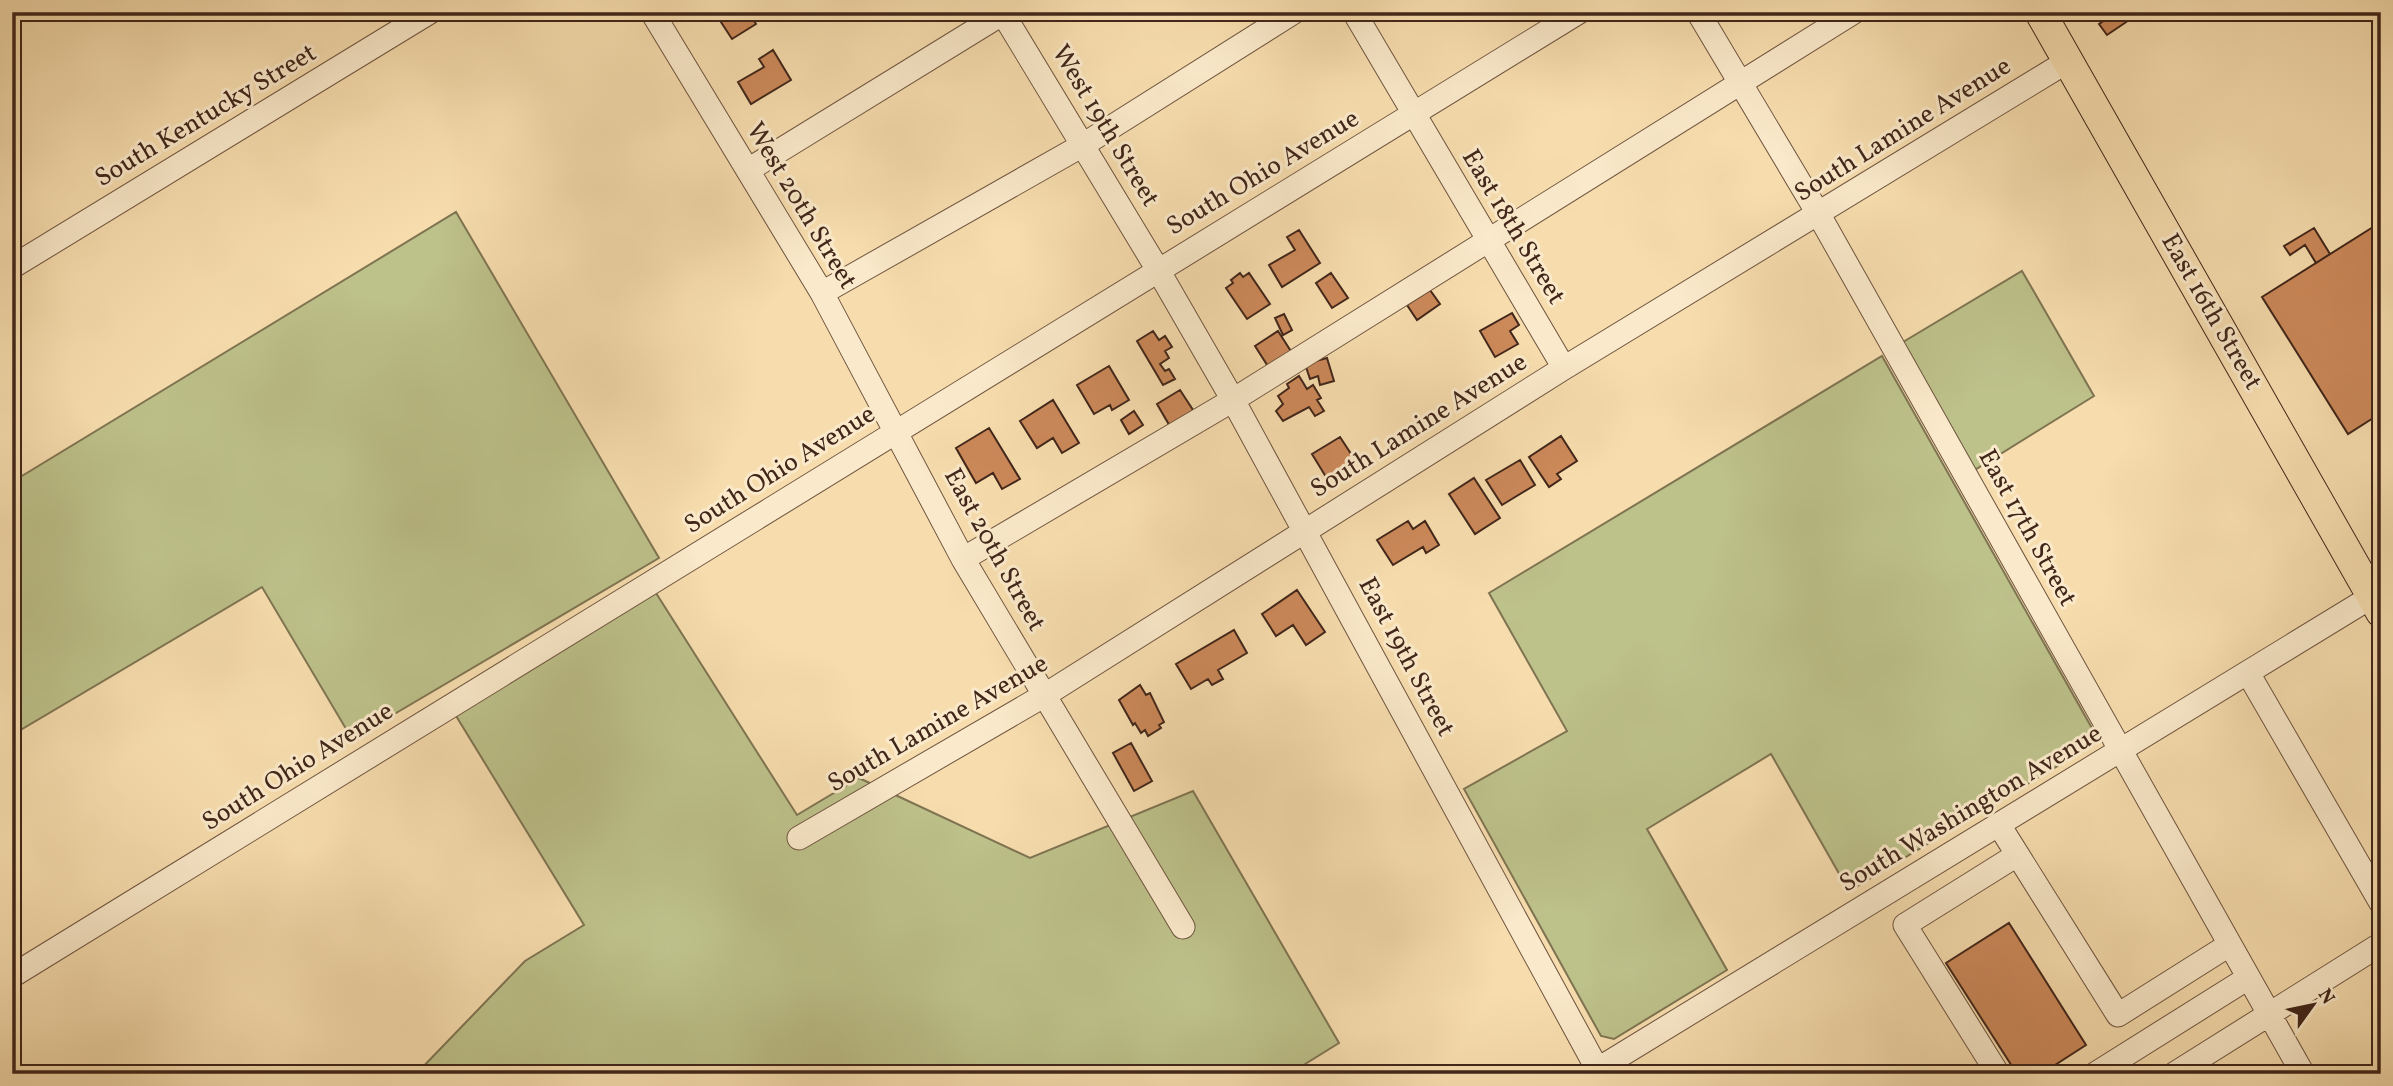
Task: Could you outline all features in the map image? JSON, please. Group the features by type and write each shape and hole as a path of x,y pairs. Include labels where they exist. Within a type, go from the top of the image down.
{"main road":[{"name":"East 16th Street","path":"2040,12 2378,600"}],"street":[{"name":"South Kentucky Street","path":"12,267 430,12"},
{"name":"West 20th Street","path":"652,12 822,293 896,431"},
{"path":"822,293 1083,145 1294,12"},
{"name":"East 18th Street","path":"1354,12 1564,368"},
{"name":"South Ohio Avenue","path":"12,976 1579,12"},
{"name":"East 17th Street","path":"1698,12 1819,215 2303,1074"},
{"path":"963,559 1233,400 1854,12"},
{"path":"748,170 1003,13"},
{"name":"West 19th Street","path":"1003,13 1158,270"},
{"name":"South Lamine Avenue","path":"799,838 1045,695 1564,368 2068,61"},
{"name":"East 19th Street","path":"1158,270 1305,530 1596,1072"},
{"name":"East 20th Street","path":"896,431 963,559 1183,927"},
{"name":"South Washington Avenue","path":"1596,1072 2248,673 2378,600"},
{"path":"2248,673 2381,903"},
{"path":"1999,825 2118,1015 2229,945"},
{"path":"1998,1074 1905,925 2017,855"},
{"path":"1918,874 1937,905"},
{"path":"2174,1074 2381,944"},
{"path":"2095,1074 2248,978"}],"green space":[{"path":"456,212 659,558 352,739 262,587 12,735 12,482"},
{"path":"2022,271 2094,396 1973,471 1898,345"},
{"path":"1882,356 2093,730 2091,746 1849,891 1771,754 1647,829 1727,970 1614,1039 1601,1036 1464,789 1567,731 1489,593"},
{"path":"649,582 797,815 859,778 1030,858 1193,791 1339,1043 1289,1074 416,1074 525,961 584,925 450,706"}],"building":[{"path":"730,12 749,12 756,24 732,39 719,19"},
{"path":"2117,12 2141,12 2107,35 2099,24"},
{"path":"773,50 791,80 751,104 738,82 764,67 759,59"},
{"path":"2381,222 2381,413 2348,434 2262,297"},
{"path":"2314,228 2330,254 2316,263 2305,245 2290,255 2284,246"},
{"path":"1299,230 1320,263 1282,287 1269,265 1295,250 1287,237"},
{"path":"1240,273 1243,277 1249,273 1270,304 1247,319 1226,288"},
{"path":"1331,273 1348,298 1332,308 1316,283"},
{"path":"1430,290 1440,304 1417,320 1407,305"},
{"path":"1512,313 1519,325 1510,331 1518,344 1495,357 1480,331"},
{"path":"1284,314 1292,330 1283,335 1275,318"},
{"path":"1153,331 1159,340 1165,336 1172,347 1165,351 1169,358 1160,364 1165,371 1169,369 1175,379 1163,385 1137,341"},
{"path":"1278,331 1294,356 1271,371 1255,346"},
{"path":"1327,358 1334,381 1320,385 1318,376 1310,379 1305,364"},
{"path":"1109,366 1129,400 1112,410 1110,405 1094,414 1077,385"},
{"path":"1299,376 1307,389 1313,385 1321,398 1317,400 1324,411 1315,416 1309,407 1283,421 1276,411 1283,404 1278,396 1289,388 1287,384"},
{"path":"1180,390 1195,413 1171,428 1157,404"},
{"path":"1053,400 1079,443 1062,453 1053,438 1037,448 1020,421"},
{"path":"1134,411 1143,425 1129,434 1121,420"},
{"path":"989,428 1020,479 1002,489 993,473 976,483 956,448"},
{"path":"1561,436 1577,461 1557,474 1561,479 1549,487 1529,457"},
{"path":"1340,437 1355,460 1326,477 1312,454"},
{"path":"1520,460 1535,485 1502,505 1486,480"},
{"path":"1474,478 1500,518 1475,534 1449,494"},
{"path":"1408,521 1413,529 1425,521 1439,545 1426,553 1423,547 1393,565 1377,540"},
{"path":"1297,590 1325,632 1306,645 1293,625 1276,636 1262,614"},
{"path":"1234,630 1247,653 1218,670 1223,679 1212,685 1208,679 1191,689 1176,664"},
{"path":"1140,685 1146,695 1150,693 1164,722 1159,725 1161,728 1148,736 1145,730 1141,733 1135,723 1133,725 1119,700"},
{"path":"1131,743 1152,781 1134,791 1113,753"},
{"path":"2009,923 2086,1045 2041,1074 2017,1074 1946,963"}]}
